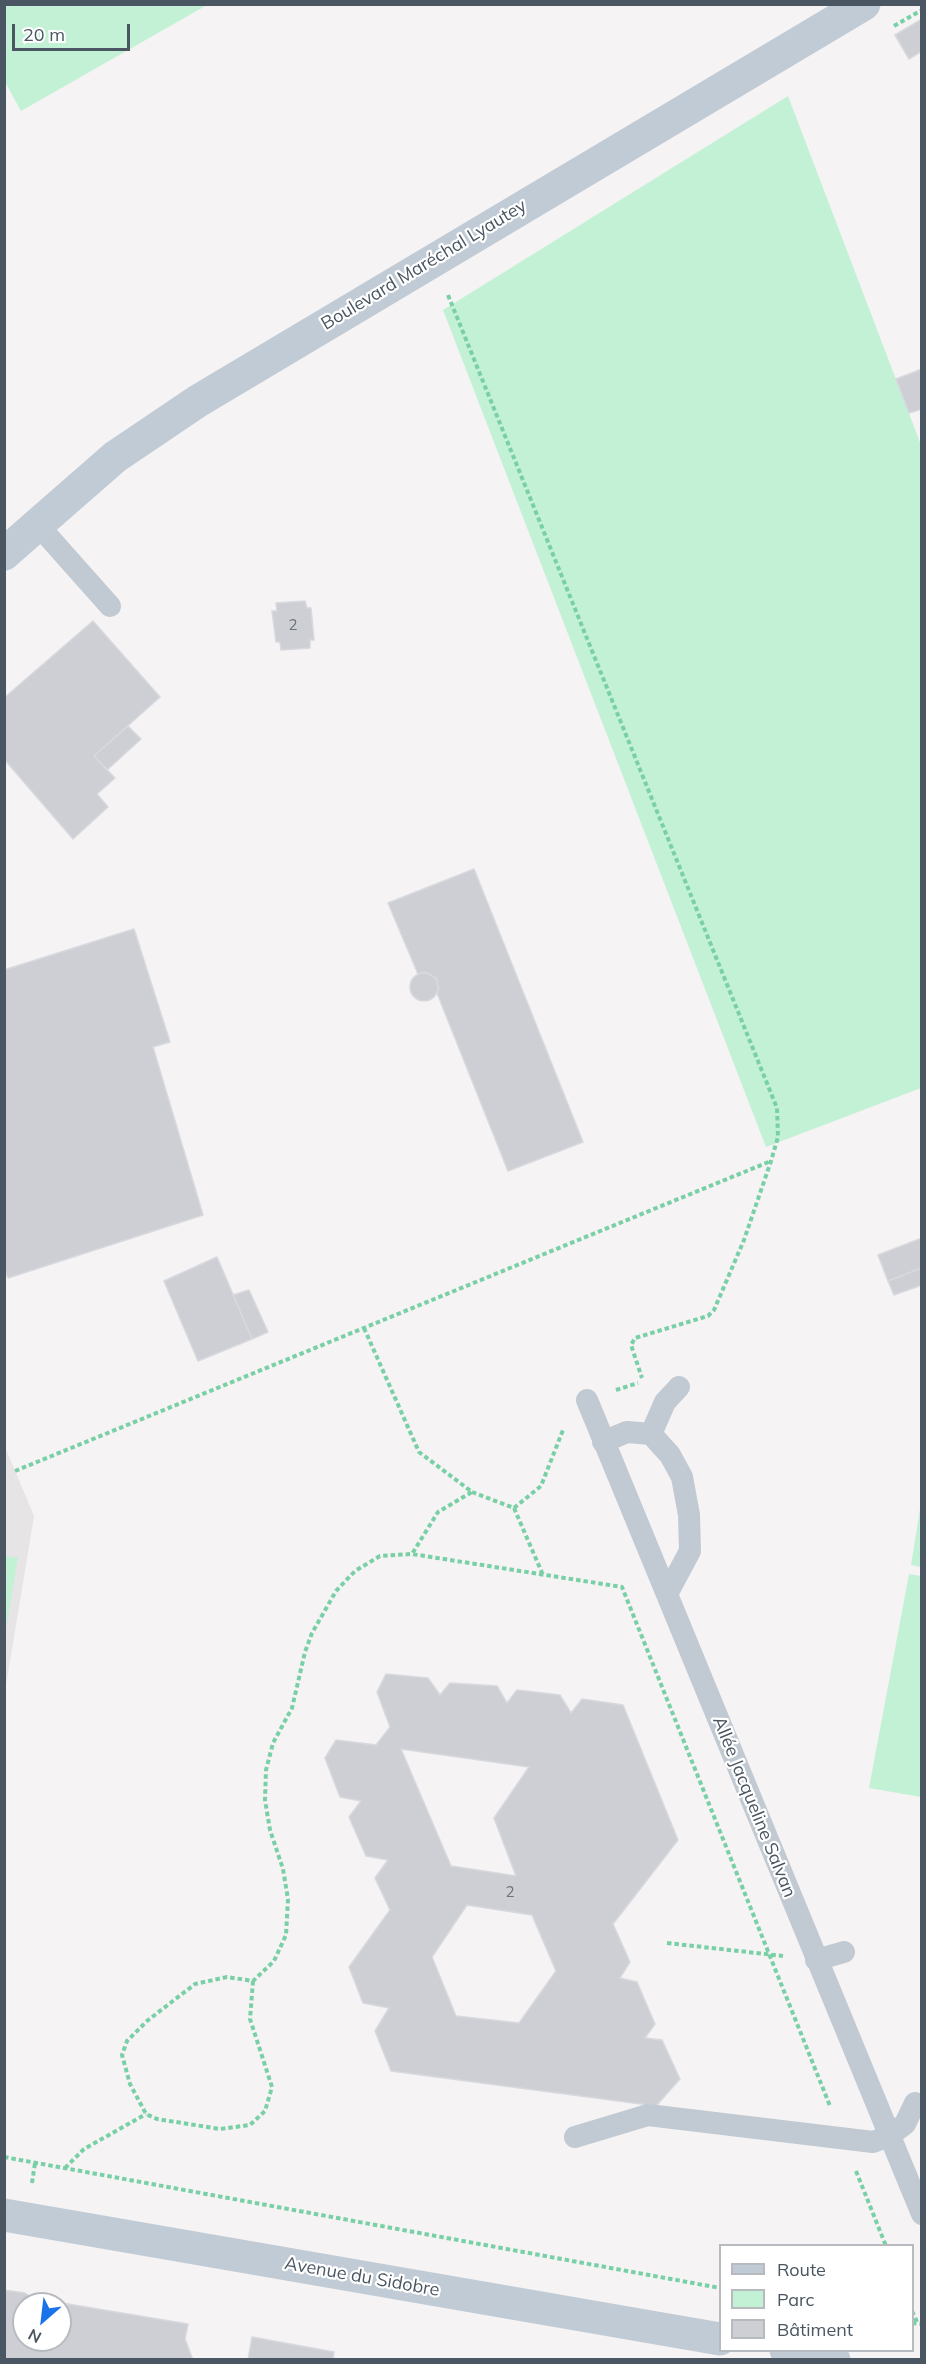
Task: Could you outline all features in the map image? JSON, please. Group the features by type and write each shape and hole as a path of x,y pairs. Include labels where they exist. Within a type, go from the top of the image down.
{"street":[{"name":"Boulevard Maréchal Lyautey","path":"4,554 115,457 198,400 864,4"},
{"name":"Avenue du Sidobre","path":"4,2215 719,2339"},
{"path":"796,2352 834,2360"}],"lane":[{"path":"39,525 110,606"},
{"path":"651,1434 665,1402 679,1387"},
{"name":"Allée Jacqueline Salvan","path":"587,1400 921,2214"},
{"path":"603,1442 627,1432 651,1434 670,1455 682,1477 689,1515 690,1551 667,1594"},
{"path":"816,1960 844,1953"},
{"path":"575,2137 648,2115 873,2142 889,2136 905,2124 915,2103"}],"path":[{"path":"445,287 777,1108 778,1137 771,1161 744,1240 711,1314 635,1338 631,1346 642,1380 640,1383 587,1400 570,1412 541,1486 514,1508"},
{"path":"15,1471 771,1161"},
{"path":"363,1328 419,1452 472,1492 514,1508 543,1575"},
{"path":"412,1554 438,1512 472,1492"},
{"path":"253,1982 227,1977 195,1984 147,2020 127,2041 122,2055 130,2084 146,2114 157,2119 220,2129 250,2125 265,2111 272,2087 250,2019 253,1982 274,1961 286,1935 288,1899 283,1869 270,1830 265,1800 266,1770 273,1743 292,1708 308,1642 336,1591 355,1571 380,1556 412,1554 622,1587 885,2244"},
{"path":"667,1943 816,1960"},
{"path":"64,2168 84,2149 146,2114"},
{"path":"4,2157 719,2288"},
{"path":"30,2193 35,2163"}],"shaded area":[{"path":"5,1447 34,1516 5,1691"}],"green space":[{"path":"4,5 207,5 21,111 5,82"},
{"path":"788,96 921,445 921,1088 766,1147 443,310"},
{"path":"921,1503 921,1567 911,1565"},
{"path":"4,1556 18,1558 5,1634"},
{"path":"909,1574 921,1576 921,1797 869,1788"}],"building":[{"path":"922,19 922,51 909,59 895,35"},
{"path":"922,369 922,409 909,413 896,379"},
{"path":"305,601 307,608 311,608 314,640 310,640 310,648 281,650 280,642 276,642 272,611 277,611 276,603"},
{"path":"93,621 160,697 94,756 115,778 97,794 108,807 73,839 4,759 4,698"},
{"path":"128,726 141,739 107,770 94,756"},
{"path":"474,869 583,1142 508,1171 437,993 439,988 436,978 425,972 418,974 388,903"},
{"path":"134,929 170,1042 153,1047 203,1215 8,1278 4,1268 4,970"},
{"path":"424,973 434,977 438,987 434,997 424,1001 414,997 410,987 414,977"},
{"path":"922,1238 922,1268 888,1281 878,1255"},
{"path":"217,1257 252,1339 198,1361 164,1281"},
{"path":"922,1268 922,1285 894,1295 888,1281"},
{"path":"249,1290 268,1332 252,1339 233,1295"},
{"path":"386,1674 428,1678 440,1695 450,1683 497,1686 507,1703 517,1690 560,1695 571,1713 582,1699 623,1705 678,1840 613,1924 630,1962 620,1978 637,1982 655,2024 645,2038 662,2040 680,2079 656,2106 391,2071 375,2031 389,2008 363,2003 349,1967 390,1910 375,1878 388,1860 366,1856 349,1817 361,1801 340,1797 325,1758 336,1740 376,1745 390,1727 377,1692","holes":["401,1749 529,1767 494,1818 516,1876 451,1866","467,1905 532,1915 556,1971 519,2023 456,2016 432,1957"]},
{"path":"4,2290 18,2292 12,2292 12,2352 72,2352 72,2305 188,2324 185,2339 193,2360 4,2360"},
{"path":"252,2337 334,2352 333,2360 248,2360"}]}
